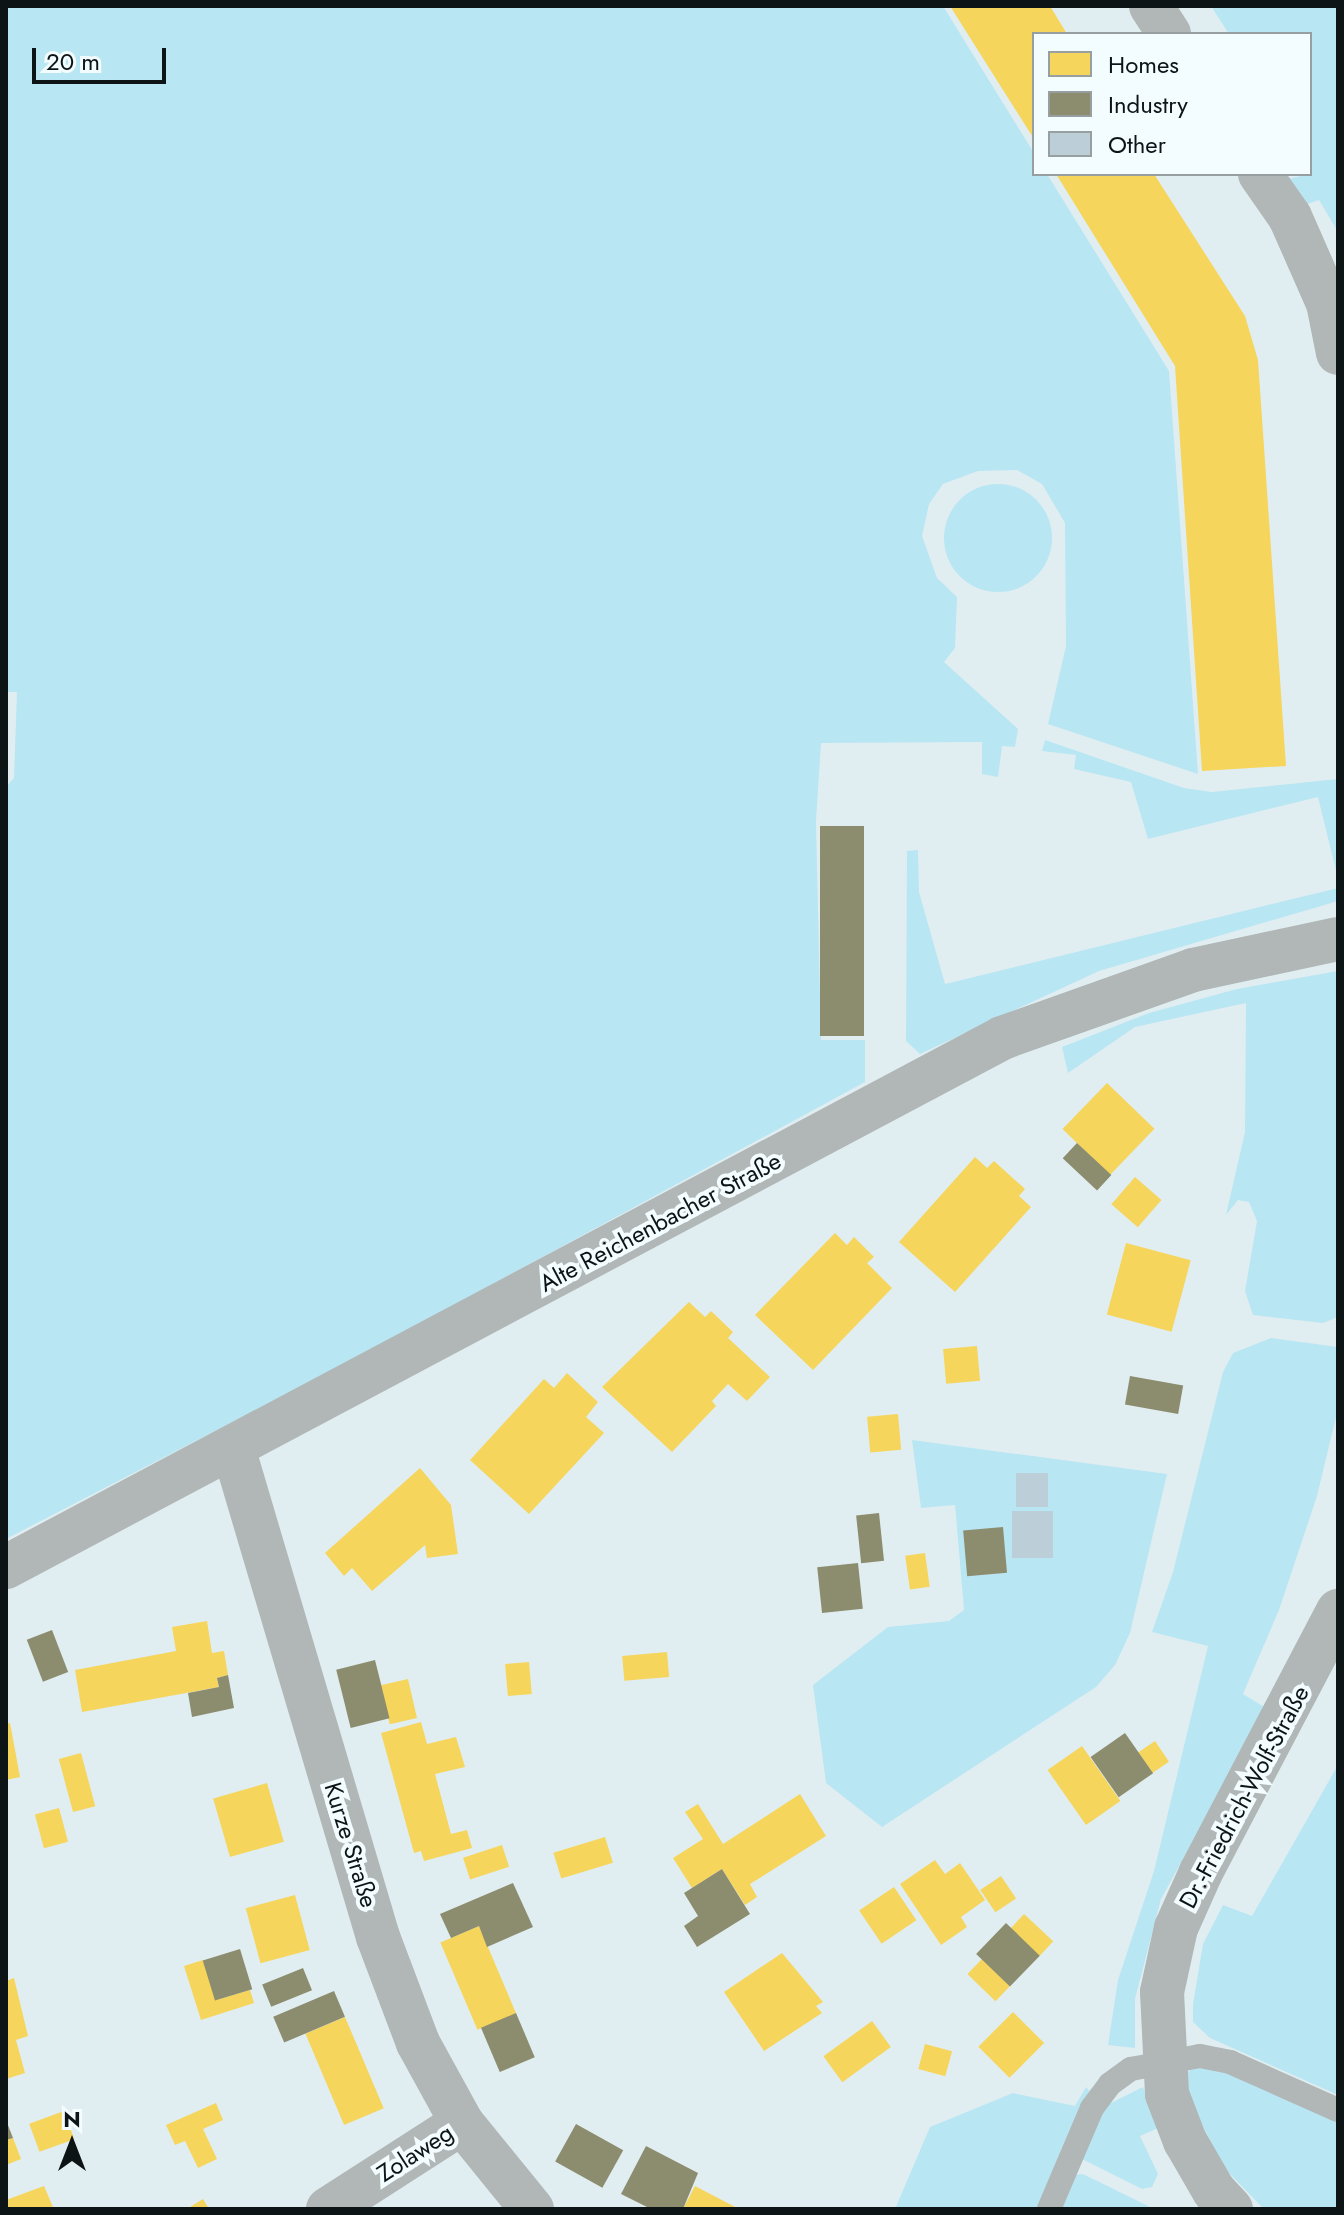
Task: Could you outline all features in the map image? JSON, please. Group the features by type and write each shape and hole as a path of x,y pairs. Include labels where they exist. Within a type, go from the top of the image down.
{"street":[{"path":"1151,6 1168,32"},
{"path":"1261,176 1290,217 1328,303 1338,353"},
{"name":"Alte Reichenbacher Straße","path":"6,1567 234,1451 1002,1038 1193,970 1338,939"},
{"name":"Kurze Straße","path":"234,1451 378,1937 418,2043 462,2123 532,2209"},
{"name":"Dr.-Friedrich-Wolf-Straße","path":"1231,2209 1214,2191 1185,2141 1167,2094 1162,1992 1176,1928 1338,1611"},
{"name":"Zolaweg","path":"328,2209 462,2123"}],"lane":[{"path":"1049,2209 1092,2108 1110,2084 1131,2069 1165,2060 1200,2056 1230,2062 1338,2110"}],"shaded area":[{"path":"6,6 943,6 1032,150 1032,176 1048,176 1169,371 1198,774 1048,724 1066,646 1065,523 1042,484 1017,470 978,471 943,484 929,504 922,536 937,578 957,597 955,648 944,662 1018,729 1015,747 1002,746 998,777 982,774 982,742 821,743 816,822 821,1040 865,1040 865,1082 360,1356 6,1539 6,787 14,778 17,692 6,692"},
{"path":"1211,6 1335,6 1338,11 1338,232 1319,200 1301,206 1283,180 1312,176 1312,32 1228,32"},
{"path":"998,484 1019,488 1036,500 1048,517 1052,538 1048,559 1036,576 1019,588 998,592 977,588 960,576 948,559 944,538 948,517 960,500 977,488"},
{"path":"1045,740 1184,788 1212,792 1338,779 1338,879 1318,797 1148,839 1131,782 1074,769 1076,755 1042,751"},
{"path":"918,850 919,892 945,984 1338,888 1338,901 1099,971 920,1054 906,1041 907,851"},
{"path":"1338,971 1338,1317 1323,1323 1253,1315 1245,1291 1257,1221 1249,1202 1238,1200 1226,1215 1245,1132 1246,1003 1135,1027 1068,1073 1062,1047 1149,1013 1237,989"},
{"path":"1271,1338 1338,1347 1338,1409 1317,1496 1279,1610 1243,1694 1266,1708 1161,1899 1135,1999 1135,2048 1108,2045 1118,1980 1154,1871 1208,1646 1152,1632 1173,1572 1223,1372 1233,1353"},
{"path":"912,1440 1167,1474 1130,1633 1115,1665 1096,1687 882,1827 826,1783 813,1685 888,1627 949,1621 964,1610 955,1505 921,1508"},
{"path":"1338,1765 1338,2095 1210,2038 1193,2022 1193,2004 1203,1944 1223,1905 1252,1916"},
{"path":"1196,2066 1225,2072 1338,2120 1338,2209 1264,2209 1224,2168 1189,2099 1185,2074"},
{"path":"1086,2087 1093,2095 1041,2209 895,2209 930,2127 1013,2093 1075,2106"},
{"path":"1143,2087 1158,2128 1140,2136 1158,2174 1152,2187 1142,2189 1082,2159 1087,2134 1107,2105"},
{"path":"1083,2174 1152,2209 1055,2209 1074,2175"}],"building: Homes":[{"path":"950,6 1050,6 1066,32 1032,32 1032,136"},
{"path":"1057,176 1155,176 1245,316 1258,360 1286,766 1202,771 1175,366"},
{"path":"1107,1083 1154,1129 1110,1175 1063,1129"},
{"path":"975,1157 987,1168 994,1161 1025,1189 1019,1196 1031,1207 955,1292 899,1242"},
{"path":"1135,1177 1161,1200 1138,1227 1111,1204"},
{"path":"835,1233 847,1245 854,1237 874,1257 867,1263 892,1288 813,1370 755,1315"},
{"path":"1126,1243 1191,1260 1172,1332 1107,1314"},
{"path":"689,1302 705,1317 711,1311 733,1332 728,1338 770,1377 747,1401 728,1384 712,1401 716,1406 672,1452 602,1387"},
{"path":"977,1346 980,1381 946,1384 943,1349"},
{"path":"567,1373 598,1402 586,1417 604,1433 529,1514 470,1460 544,1379 554,1388"},
{"path":"898,1414 901,1450 870,1453 867,1417"},
{"path":"420,1468 451,1505 458,1554 427,1558 425,1545 372,1591 352,1568 344,1576 325,1553"},
{"path":"925,1553 930,1587 910,1589 905,1556"},
{"path":"207,1621 212,1653 224,1651 228,1675 217,1678 219,1687 82,1712 75,1670 176,1651 172,1627"},
{"path":"667,1652 669,1677 624,1681 622,1656"},
{"path":"529,1662 532,1694 508,1696 505,1664"},
{"path":"408,1679 417,1718 390,1724 381,1685"},
{"path":"421,1722 427,1744 456,1737 465,1767 435,1774 451,1834 467,1830 472,1848 424,1861 421,1851 414,1853 381,1733"},
{"path":"10,1723 20,1777 6,1780 6,1724"},
{"path":"1155,1741 1169,1762 1152,1773 1138,1752"},
{"path":"1082,1746 1120,1801 1086,1825 1048,1770"},
{"path":"81,1753 95,1806 73,1812 59,1759"},
{"path":"267,1783 284,1842 230,1857 213,1798"},
{"path":"800,1794 826,1836 750,1884 757,1897 745,1905 722,1869 692,1888 673,1858 703,1839 685,1812 698,1804 723,1844"},
{"path":"59,1808 68,1842 44,1848 35,1814"},
{"path":"605,1837 613,1863 561,1879 553,1853"},
{"path":"502,1845 509,1867 470,1880 463,1858"},
{"path":"935,1860 945,1874 960,1863 985,1900 961,1917 967,1927 941,1945 900,1884"},
{"path":"1001,1876 1016,1898 995,1912 980,1890"},
{"path":"894,1887 916,1920 882,1944 859,1910"},
{"path":"295,1895 310,1950 260,1963 246,1908"},
{"path":"1024,1914 1053,1941 1040,1956 1010,1929"},
{"path":"479,1926 516,2013 477,2030 440,1942"},
{"path":"782,1953 823,2002 816,2006 822,2013 764,2051 724,1992"},
{"path":"982,1959 1010,1986 995,2001 967,1974"},
{"path":"203,1960 216,2000 250,1990 254,2003 201,2020 184,1966"},
{"path":"14,1978 28,2036 16,2040 25,2073 6,2079 6,1981"},
{"path":"1013,2012 1044,2043 1009,2078 978,2047"},
{"path":"345,2017 384,2108 344,2125 305,2034"},
{"path":"872,2021 891,2047 842,2082 823,2056"},
{"path":"925,2044 952,2051 945,2076 918,2069"},
{"path":"216,2103 223,2120 203,2129 217,2159 198,2168 185,2141 175,2145 166,2125"},
{"path":"64,2111 74,2139 39,2152 29,2124"},
{"path":"13,2138 21,2159 6,2165 6,2140"},
{"path":"44,2186 53,2207 6,2209 6,2200"},
{"path":"695,2186 739,2209 683,2209"},
{"path":"203,2199 209,2209 187,2209"}],"building: Industry":[{"path":"820,826 864,826 864,1036 820,1036"},
{"path":"1077,1143 1111,1175 1097,1190 1063,1158"},
{"path":"1130,1376 1183,1385 1178,1414 1125,1405"},
{"path":"879,1513 884,1561 861,1563 856,1515"},
{"path":"1003,1527 1007,1573 967,1576 963,1530"},
{"path":"858,1563 863,1609 822,1613 817,1567"},
{"path":"52,1630 68,1672 43,1682 27,1640"},
{"path":"375,1660 390,1718 351,1728 336,1670"},
{"path":"228,1675 234,1708 192,1717 188,1693 219,1687 217,1678"},
{"path":"1125,1733 1153,1773 1119,1797 1091,1757"},
{"path":"722,1869 750,1914 697,1947 684,1926 698,1916 684,1893"},
{"path":"513,1883 533,1927 487,1947 479,1926 451,1938 440,1914"},
{"path":"1006,1923 1040,1956 1010,1987 976,1954"},
{"path":"240,1949 252,1989 215,2001 203,1960"},
{"path":"303,1968 312,1990 271,2007 262,1984"},
{"path":"334,1991 345,2017 284,2043 273,2017"},
{"path":"516,2013 535,2057 500,2072 481,2028"},
{"path":"6,2120 13,2138 6,2140"},
{"path":"576,2124 623,2150 602,2188 555,2162"},
{"path":"646,2146 698,2173 683,2209 651,2209 621,2194"}],"building: Other":[{"path":"1016,1473 1048,1473 1048,1507 1016,1507"},
{"path":"1012,1511 1053,1511 1053,1558 1012,1558"}]}
